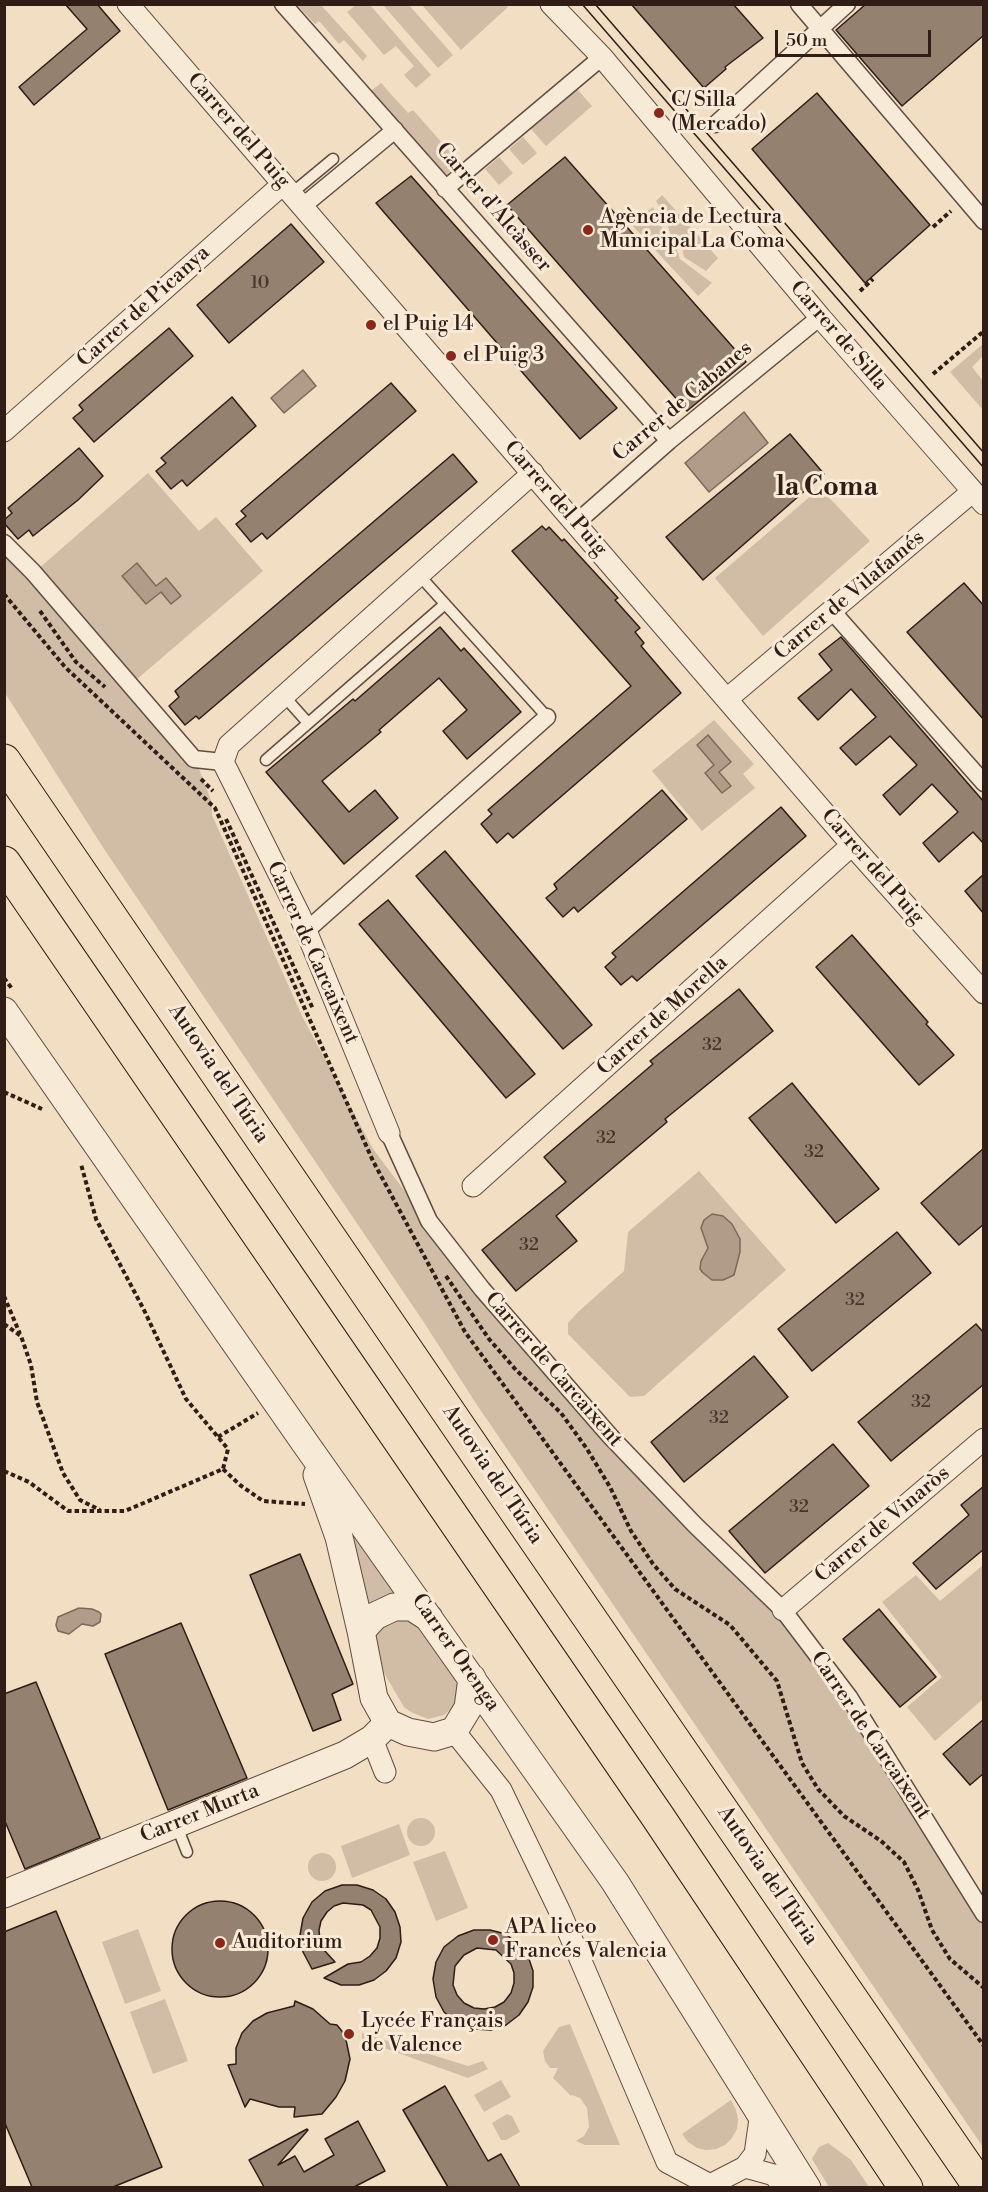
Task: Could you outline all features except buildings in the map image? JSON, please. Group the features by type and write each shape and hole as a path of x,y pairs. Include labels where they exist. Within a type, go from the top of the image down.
{"highway":[{"name":"Autovia del Túria","path":"4,761 981,2187"},
{"path":"4,863 651,1807 906,2187"}],"street":[{"name":"Carrer del Puig","path":"128,4 852,845 984,993"},
{"name":"Carrer d'Alcàsser","path":"284,4 669,441"},
{"name":"Carrer de Silla","path":"550,4 602,57 820,317 978,498"},
{"path":"799,4 984,221"},
{"path":"716,124 847,4"},
{"path":"446,189 602,57"},
{"path":"293,194 395,130"},
{"name":"Carrer de Picanya","path":"4,431 293,194"},
{"name":"Carrer de Cabanes","path":"576,523 669,441 820,317"},
{"path":"4,543 33,573 194,759 223,762 229,744 533,473"},
{"name":"Carrer de Vilafamés","path":"727,699 832,611 978,498"},
{"path":"832,611 984,783"},
{"path":"306,932 548,717"},
{"name":"Carrer de Carcaixent","path":"223,762 306,932 389,1133 429,1221 482,1289 610,1436 695,1525 783,1610 849,1697 984,1914"},
{"name":"Carrer de Morella","path":"473,1186 852,845"},
{"path":"4,1011 305,1443 339,1537 361,1631 380,1731 385,1772"},
{"name":"Carrer de Vinaròs","path":"783,1610 984,1439"},
{"name":"Carrer Orenga","path":"305,1443 615,1882 807,2187"},
{"path":"361,1631 375,1616 394,1607 412,1607 429,1618"},
{"path":"380,1731 408,1732 434,1737 454,1731 468,1708 472,1678"},
{"name":"Carrer Murta","path":"4,1894 345,1755 380,1731"},
{"path":"454,1731 501,1790 560,1912 667,2162 710,2185 745,2167 755,2154 761,2112"},
{"path":"745,2167 774,2175 785,2187"}],"lane":[{"path":"293,194 333,159"},
{"path":"419,575 548,717"},
{"path":"266,760 445,604"},
{"path":"284,696 309,723"},
{"path":"176,1824 187,1852"}],"path":[{"path":"933,227 951,211"},
{"path":"860,291 873,279"},
{"path":"933,374 984,331"},
{"path":"4,1092 52,1113"},
{"path":"78,1155 96,1219 144,1310 186,1399 228,1449 224,1469"},
{"path":"4,1296 31,1365 37,1402 63,1473 80,1500 103,1511"},
{"path":"4,1324 21,1336"},
{"path":"218,1437 277,1402"},
{"path":"4,1471 29,1482 68,1511 126,1511 224,1469"},
{"path":"224,1469 240,1485 263,1501 303,1504 326,1499"}],"shaded area":[{"path":"504,4 508,7 461,50 422,5"},
{"path":"297,5 321,5 367,56 363,61 344,40 339,44 319,21 315,24"},
{"path":"356,5 370,5 431,75 416,88 404,75 414,66 396,46 384,55 347,12"},
{"path":"383,5 409,5 453,55 438,68"},
{"path":"381,83 408,113 413,110 460,163 445,176 371,91"},
{"path":"577,89 592,106 546,146 531,129"},
{"path":"523,137 537,153 523,165 509,149"},
{"path":"499,157 513,173 499,185 485,169"},
{"path":"662,195 718,258 706,271 684,257 681,243 671,236 665,216 656,201"},
{"path":"653,207 668,242 675,244 680,259 712,283 698,296 630,223"},
{"path":"983,344 983,356 972,367 983,381 983,410 950,372"},
{"path":"303,370 316,386 284,413 271,398"},
{"path":"744,412 768,443 709,492 685,463"},
{"path":"148,473 199,531 216,517 263,571 136,680 37,570"},
{"path":"820,488 870,541 763,636 715,578"},
{"path":"5,549 190,745 212,803 212,815 303,1018 373,1149 453,1255 593,1410 778,1601 983,1911 983,2147 477,1405 423,1321 104,849 5,693"},
{"path":"137,563 156,586 166,578 181,596 171,604 161,592 146,604 122,576"},
{"path":"714,720 754,764 743,774 755,788 702,831 652,771"},
{"path":"708,735 731,762 719,772 731,786 722,793 705,773 714,765 697,745"},
{"path":"699,1171 786,1270 644,1396 630,1397 568,1334 568,1323 624,1271 628,1232"},
{"path":"712,1214 723,1216 732,1224 740,1239 740,1252 734,1275 723,1280 712,1280 700,1269 701,1261 708,1248 701,1228 704,1220"},
{"path":"332,1496 400,1594 368,1609"},
{"path":"983,1565 983,1699 935,1741 907,1707 942,1677 882,1602 916,1575 940,1601"},
{"path":"79,1608 99,1612 100,1622 93,1626 82,1624 69,1634 58,1631 56,1625 58,1617"},
{"path":"417,1618 459,1681 457,1701 451,1709 444,1715 428,1719 404,1707 370,1649 373,1631 384,1620"},
{"path":"421,1818 431,1822 435,1832 431,1842 421,1846 411,1842 407,1832 411,1822"},
{"path":"399,1824 410,1855 352,1878 341,1846"},
{"path":"445,1851 468,1908 436,1921 413,1862"},
{"path":"322,1853 332,1857 336,1867 332,1877 322,1881 312,1877 308,1867 312,1857"},
{"path":"138,1929 161,1991 125,2004 102,1942"},
{"path":"165,1999 188,2061 153,2074 130,2012"},
{"path":"570,2024 620,2145 585,2145 576,2141 584,2136 589,2127 587,2108 580,2098 571,2096 553,2078 558,2068 550,2068 545,2061 543,2051 559,2027"},
{"path":"362,2033 468,2066 483,2061 488,2069 468,2078 362,2040"},
{"path":"501,2080 511,2097 484,2112 474,2095"},
{"path":"731,2100 736,2110 737,2129 725,2145 706,2150 697,2148 688,2142 682,2134"},
{"path":"507,2114 512,2116 520,2132 506,2140 501,2140 492,2123"},
{"path":"828,2143 851,2160 869,2187 829,2187 812,2159 819,2147"}],"tram line":[{"path":"582,4 984,468"},
{"path":"595,4 984,453"}],"place":[{"name":"C/ Silla (Mercado)","path":"659,113"},
{"name":"Agència de Lectura Municipal La Coma","path":"588,230"},
{"name":"el Puig 14","path":"371,325"},
{"name":"el Puig 3","path":"451,356"},
{"name":"APA liceo Francés Valencia","path":"493,1940"},
{"name":"Auditorium","path":"220,1943"},
{"name":"Lycée Français de Valence","path":"349,2034"}],"district":[{"name":"la Coma","path":"827,489"}]}
